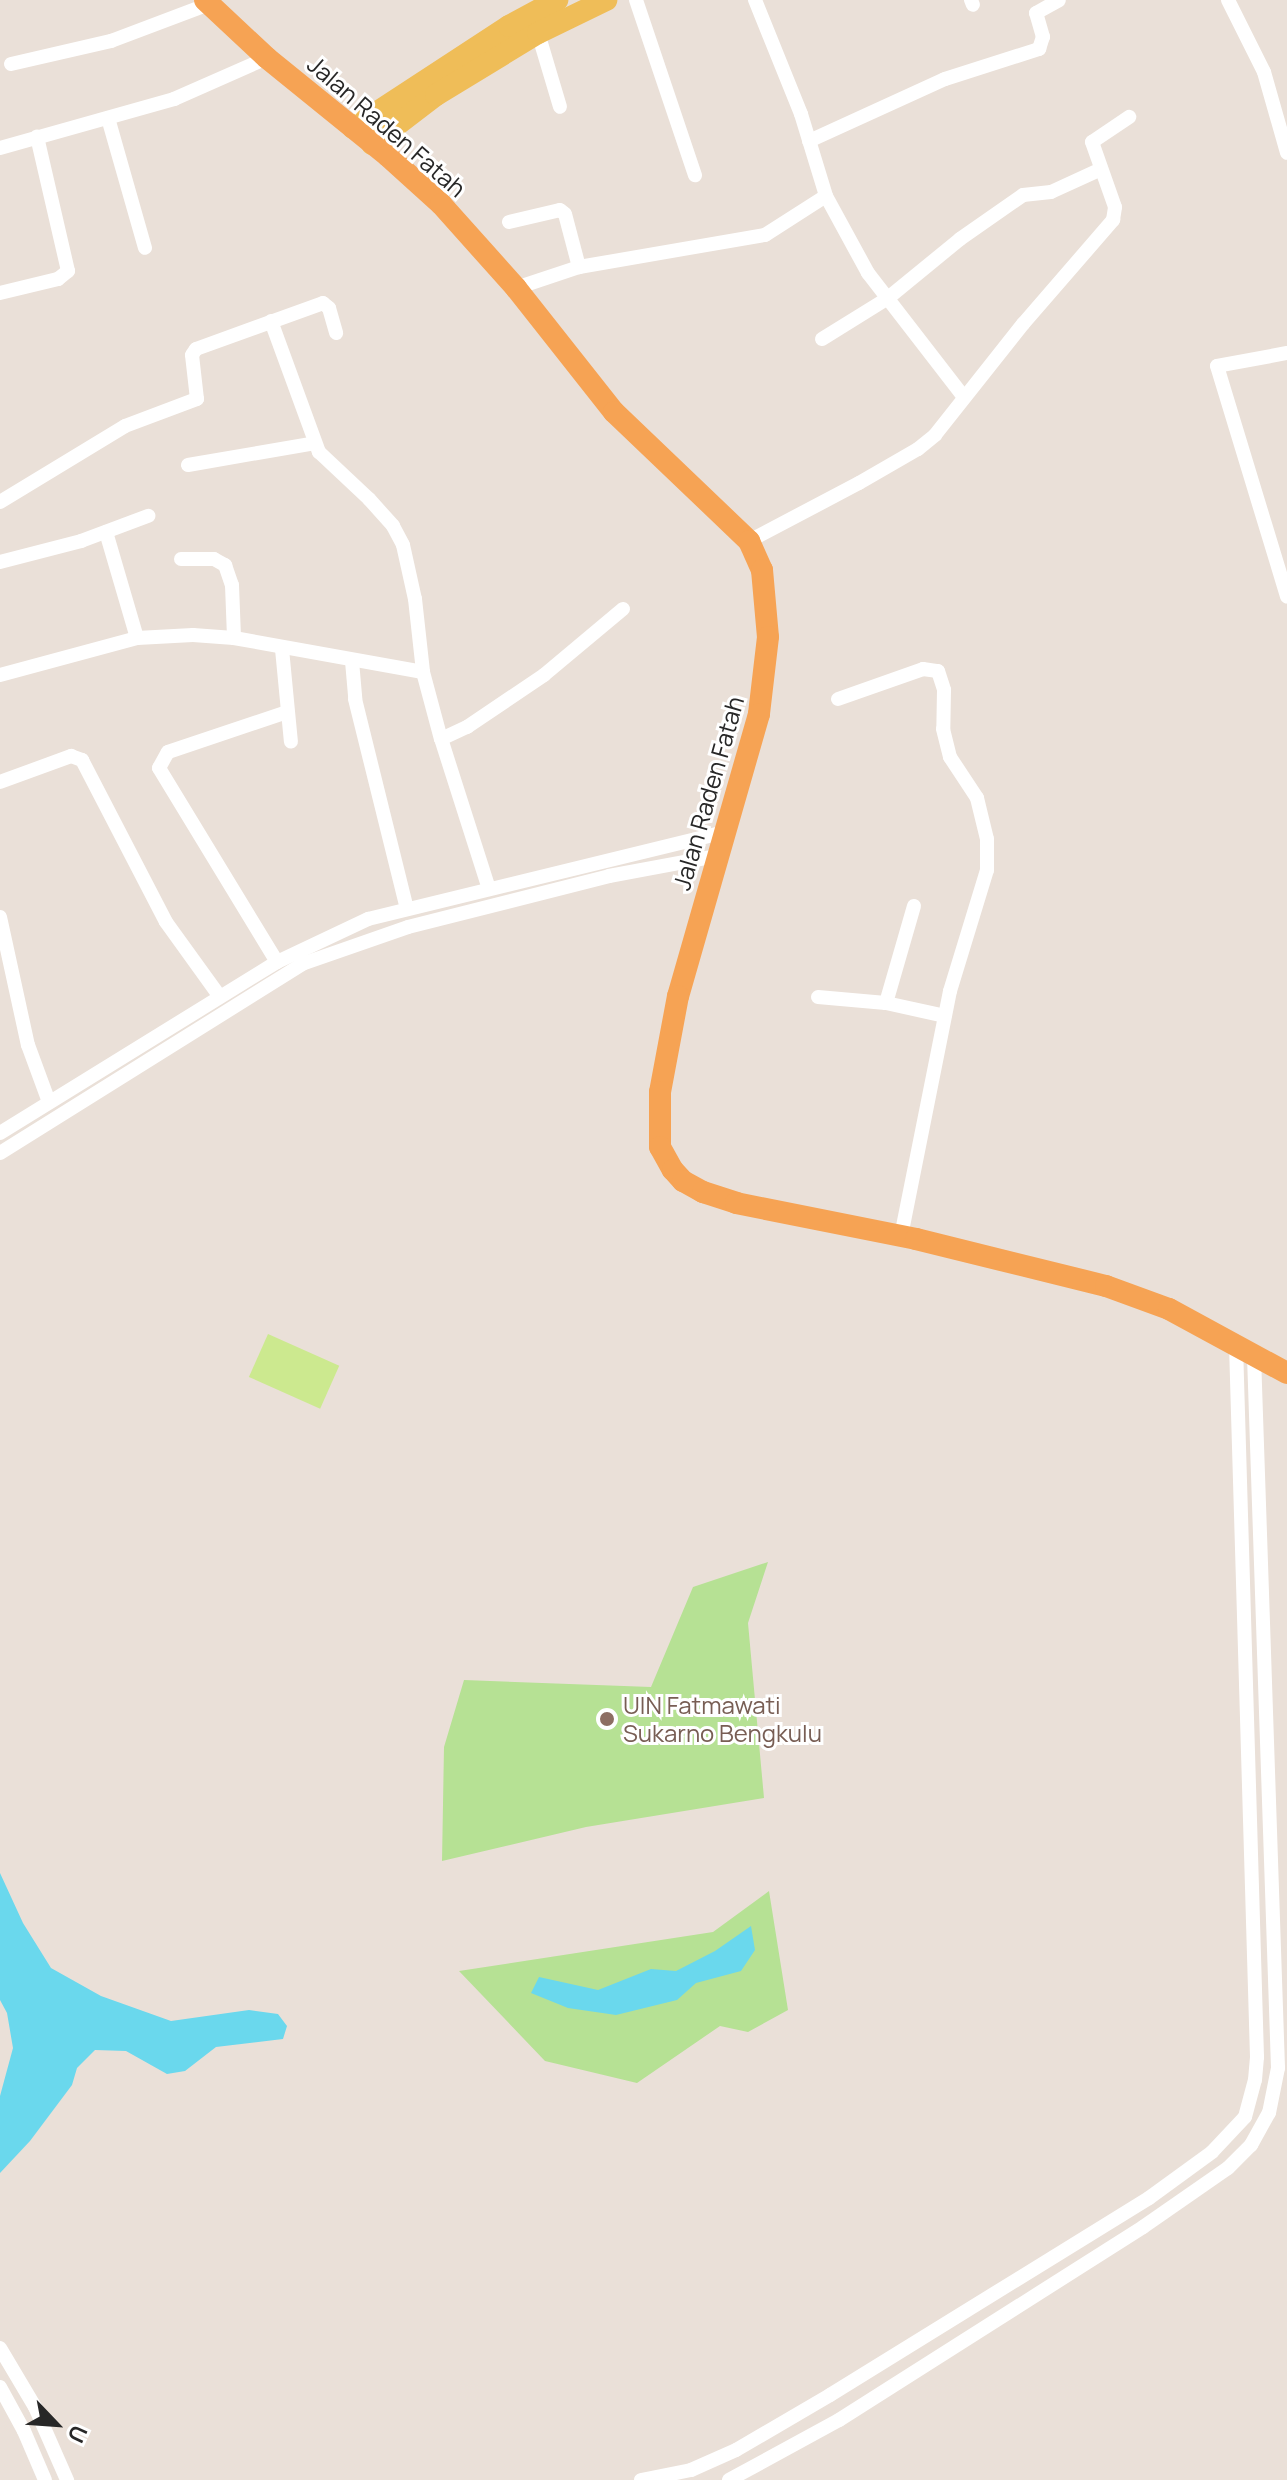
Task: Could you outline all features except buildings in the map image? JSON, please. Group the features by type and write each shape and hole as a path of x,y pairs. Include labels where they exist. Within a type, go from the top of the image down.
{"highway":[{"name":"Jalan Raden Fatah","path":"207,2 267,58 441,204 516,288 614,412 749,541 762,570 767,608 767,669 749,751 670,1031 658,1109 660,1147 666,1160 683,1181 722,1199 901,1236 1106,1286 1169,1309 1287,1373"}],"main road":[{"path":"353,128 509,26 557,0"},
{"path":"372,144 436,95 538,33 606,0"}],"street":[{"path":"636,0 695,175"},
{"path":"755,0 809,141 826,196 868,273 964,397"},
{"path":"809,141 945,79 1039,49 1043,37 1036,13 1059,0"},
{"path":"1228,0 1264,72 1285,135 1287,153"},
{"path":"11,64 111,41 207,2"},
{"path":"538,33 560,107"},
{"path":"0,148 174,99 267,58"},
{"path":"749,541 918,449 935,435 1113,220 1115,207 1093,140 1129,117"},
{"path":"108,118 145,248"},
{"path":"0,293 58,279 68,271 37,137"},
{"path":"822,339 888,298 960,239 1023,195 1051,192 1101,169"},
{"path":"516,288 579,267 765,235 826,196"},
{"path":"509,222 557,210 563,212 579,267"},
{"path":"0,502 125,426 197,399 194,350 323,303 329,308 336,333"},
{"path":"271,321 315,443 337,472 393,526 403,545 415,599 423,672 489,889"},
{"path":"1287,353 1217,366 1287,597"},
{"path":"188,465 315,443"},
{"path":"0,562 106,532 148,516"},
{"path":"106,532 137,638"},
{"path":"181,559 214,559 225,565 232,585 234,638"},
{"path":"441,739 467,727 544,675 623,609"},
{"path":"0,675 137,638 193,635 234,638 423,672"},
{"path":"282,649 291,742"},
{"path":"352,661 355,699 403,910 403,929"},
{"path":"838,699 932,668 942,677 943,729 950,757 977,798 984,818 987,870 945,1016 901,1236"},
{"path":"277,962 159,768 168,752 287,712"},
{"path":"0,782 71,756 82,760 166,922 220,997"},
{"path":"0,1153 220,997 277,962 368,919 725,832"},
{"path":"0,1133 49,1102 91,1088 302,964 403,929 609,876 717,856"},
{"path":"886,1003 914,906"},
{"path":"0,917 7,979 49,1102"},
{"path":"818,997 886,1003 945,1016"},
{"path":"641,2480 691,2475 830,2395 1149,2198 1212,2152 1245,2117 1255,2080 1257,2057 1238,1444 1245,1351"},
{"path":"729,2480 839,2420 1143,2227 1228,2168 1261,2130 1274,2098 1278,2068 1257,1444 1245,1351"},
{"path":"1238,1444 1257,1444"},
{"path":"0,2348 35,2407 67,2480"},
{"path":"0,2387 24,2431 45,2480"}],"green space":[{"path":"268,1334 339,1366 320,1409 249,1377"},
{"path":"768,1562 748,1623 764,1798 586,1827 442,1861 444,1747 464,1680 651,1687 693,1587"},
{"path":"769,1891 788,2010 748,2032 720,2026 637,2083 545,2061 459,1971 713,1932"}],"water":[{"path":"0,1873 23,1923 51,1968 101,1996 171,2021 249,2010 278,2014 287,2026 283,2039 216,2047 185,2071 167,2074 126,2051 95,2050 77,2068 72,2085 30,2141 0,2173 0,2096 13,2048 7,2013 0,2000"},
{"path":"751,1926 755,1950 741,1971 696,1983 677,2000 616,2015 568,2008 531,1993 539,1977 598,1990 651,1969 676,1971 715,1951"}],"place":[{"name":"UIN Fatmawati Sukarno Bengkulu","path":"607,1719"}]}
